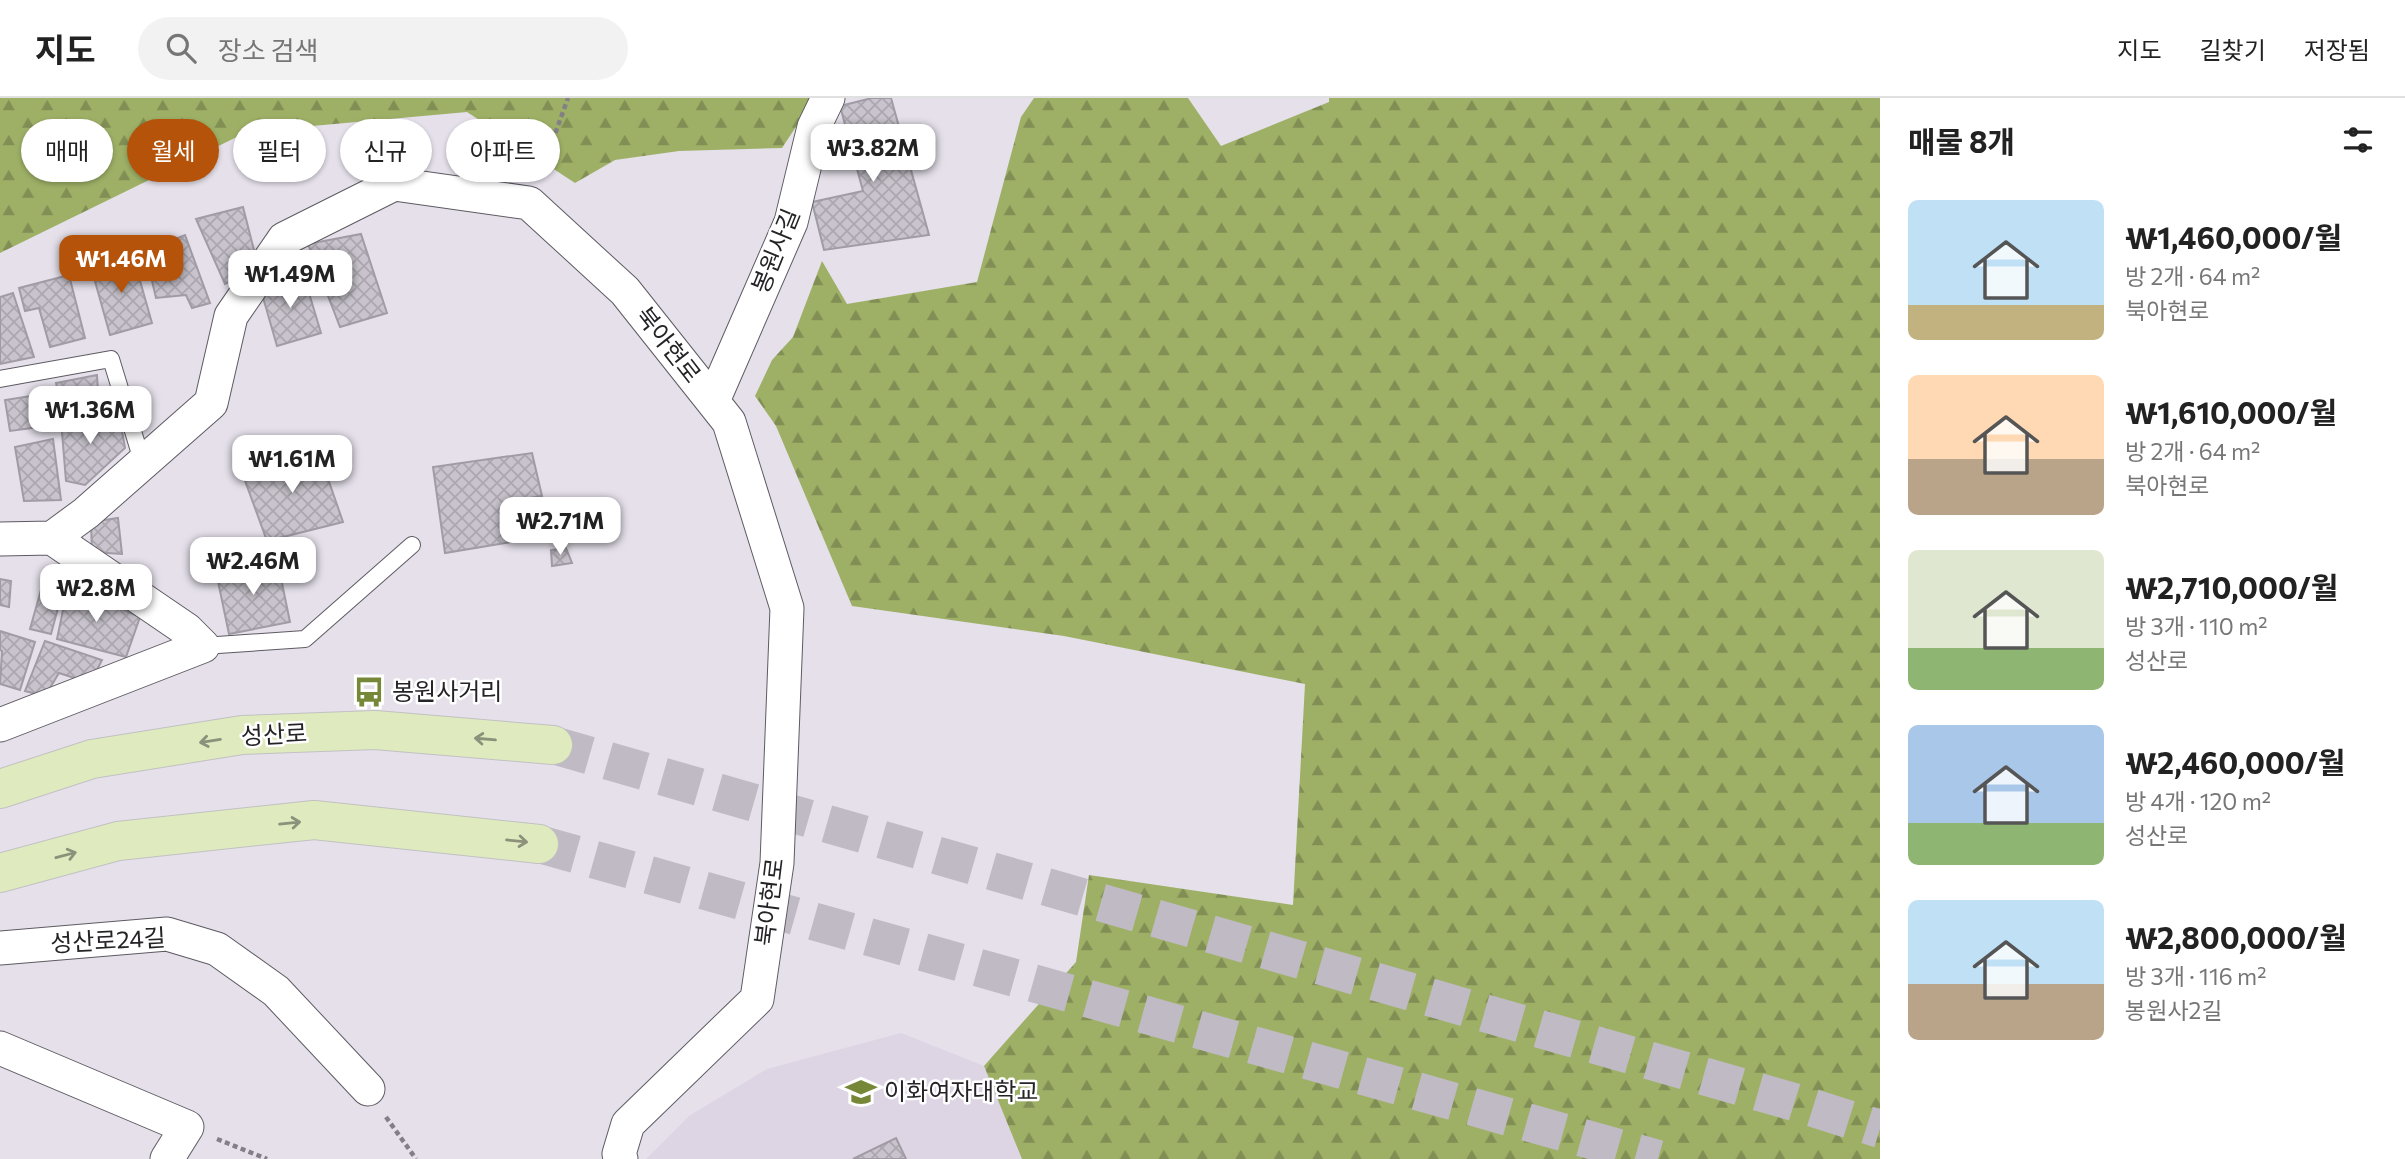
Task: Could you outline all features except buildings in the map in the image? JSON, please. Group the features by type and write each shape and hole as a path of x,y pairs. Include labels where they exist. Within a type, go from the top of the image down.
{"main road":[{"name":"성산로","path":"0,789 92,760 242,736 375,730 553,745"},
{"path":"0,873 118,841 314,820 539,844"}],"street":[{"name":"봉원사길","path":"713,401 791,222 814,127 828,98"},
{"name":"북아현로","path":"52,538 86,513 211,403 231,316 284,239 394,184 529,203 625,291 730,422 787,608 777,863 757,999 628,1124 619,1154 621,1159"},
{"path":"0,539 52,538 187,630 203,646 0,725"},
{"name":"성산로24길","path":"0,948 167,934 217,949 276,992 368,1089"},
{"path":"0,1048 187,1127 167,1159"}],"lane":[{"path":"0,379 111,359 143,464"},
{"path":"203,646 304,639 412,545"}],"path":[{"path":"560,120 568,98"},
{"path":"187,1127 267,1159"},
{"path":"406,1146 416,1159"}],"shaded area":[{"name":"이화여자대학교","path":"901,1033 984,1066 1022,1159 646,1159 689,1116 767,1069"}],"green space":[{"path":"0,98 815,98 782,148 679,151 615,160 575,183 560,173 560,119 478,119 467,112 390,119 340,119 340,124 326,125 326,119 233,119 233,139 219,146 219,119 127,119 127,182 145,182 0,253"},
{"path":"1034,98 1188,98 1221,146 1329,102 1329,98 1880,98 1880,1159 1022,1159 984,1066 1076,962 1089,875 1293,905 1305,684 1064,636 852,606 776,426 755,396 772,360 793,337 822,261 847,304 977,282 1021,117"}],"tunnel":[{"path":"553,745 1880,1129"},
{"path":"539,844 1658,1159"}],"place":[{"name":"봉원사거리","path":"369,692"},
{"name":"이화여자대학교","path":"861,1092"}]}
